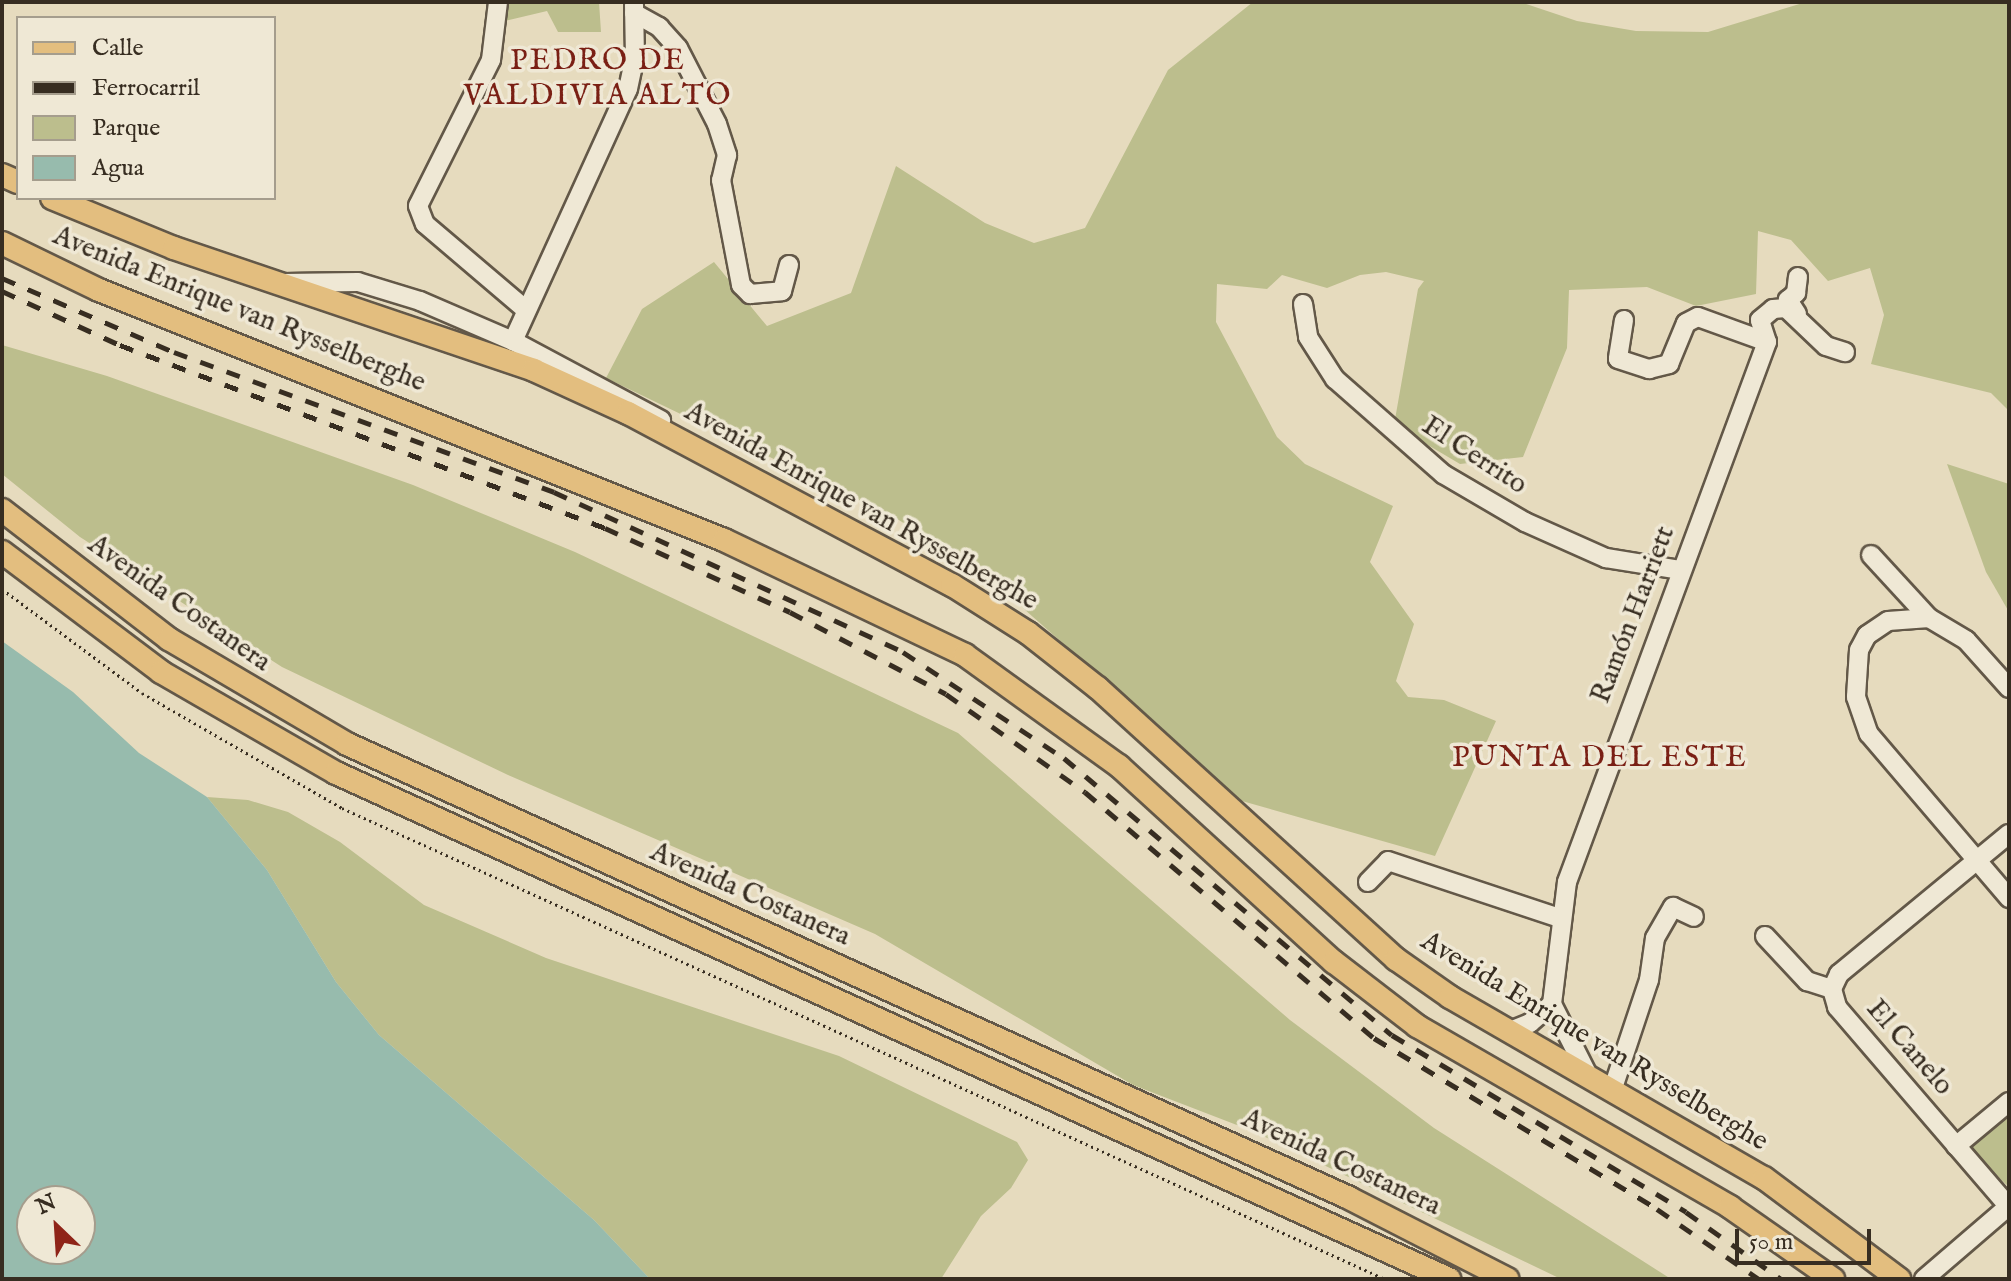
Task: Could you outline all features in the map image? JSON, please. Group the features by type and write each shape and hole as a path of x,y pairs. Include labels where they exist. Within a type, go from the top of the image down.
{"main road":[{"name":"Avenida Enrique van Rysselberghe","path":"57,200 174,248 498,355 708,455 952,585 1028,633 1098,688 1353,924 1450,997 1764,1178 1899,1279"},
{"name":"Avenida Enrique van Rysselberghe","path":"2,243 99,290 724,540 965,655 1119,766 1334,962 1417,1026 1742,1214 1833,1279"},
{"name":"Avenida Costanera","path":"2,510 169,639 347,744 1349,1198 1507,1279"},
{"name":"Avenida Costanera","path":"2,552 161,672 336,773 1449,1279"}],"street":[{"path":"498,2 491,60 418,206 425,224 526,310"},
{"path":"513,341 628,89 635,57 634,8"},
{"path":"634,8 659,27 678,48 717,124 727,155 721,180 741,285 750,294 782,291 789,265"},
{"path":"1798,277 1796,293 1788,300 1800,320 1826,346 1845,352"},
{"path":"284,283 358,282 420,301 513,341 638,406 708,455"},
{"name":"El Cerrito","path":"1303,304 1308,337 1328,371 1402,444 1443,474 1525,522 1606,558 1681,570"},
{"name":"Ramón Harriett","path":"1552,1004 1559,918 1576,851 1767,342 1760,320 1773,309 1786,308 1800,320"},
{"path":"1624,320 1618,359 1649,369 1669,364 1686,323 1698,317 1767,342"},
{"path":"1871,555 1929,618 1966,640 2009,688"},
{"path":"1929,618 1895,619 1867,635 1857,659 1856,697 1874,743 2009,898"},
{"path":"1832,989 1839,974 2009,834"},
{"path":"1368,882 1388,861 1559,918"},
{"path":"1612,1091 1649,980 1655,938 1673,907 1694,917"},
{"name":"El Canelo","path":"1765,936 1807,981 1832,989 1837,1007 2008,1206"},
{"path":"1510,1031 1530,1023 1552,1004 1589,1077"},
{"path":"1956,1146 2009,1102"},
{"path":"1924,1279 2008,1206"}],"path":[{"path":"2,589 181,718 342,808 1385,1279"}],"green space":[{"path":"496,2 599,2 601,32 558,32 547,11 500,22"},
{"path":"1253,2 1520,2 1577,21 1636,31 1708,32 1806,2 2009,2 2009,411 1991,393 1871,364 1884,315 1870,268 1828,281 1791,240 1758,231 1756,294 1696,306 1647,287 1569,290 1567,348 1523,457 1460,464 1394,425 1418,289 1424,281 1386,272 1360,275 1327,288 1282,275 1267,289 1217,284 1216,322 1277,437 1305,464 1393,506 1370,562 1414,624 1396,681 1408,697 1444,700 1496,721 1435,856 1242,801 982,572 894,517 606,378 642,309 714,262 767,326 851,293 896,166 985,223 1034,243 1085,228 1168,70"},
{"path":"2,345 107,376 413,485 575,552 958,733 1290,1020 1434,1128 1671,1279 1561,1279 1255,1132 1133,1085 875,934 508,775 282,667 80,537 2,474"},
{"path":"1947,464 2009,484 2009,612 1986,572"},
{"path":"207,797 248,800 288,812 340,842 424,905 546,958 839,1056 1017,1142 1028,1160 1011,1188 981,1216 941,1279 650,1279 594,1220 379,1035 336,982 267,870"},
{"path":"2009,1112 2009,1187 1967,1148"}],"water":[{"path":"2,641 73,692 139,753 207,797 267,870 336,982 379,1035 594,1220 650,1279 2,1279"}],"railway":[{"path":"2,278 174,352 554,492 903,652 1064,758 1392,1035 1686,1212 1781,1279"},
{"path":"2,291 120,345 605,528 790,612 946,694 1085,792 1374,1038 1657,1209 1759,1279"}],"district":[{"name":"PEDRO DE VALDIVIA ALTO","path":"598,78"},
{"name":"PUNTA DEL ESTE","path":"1600,758"}]}
